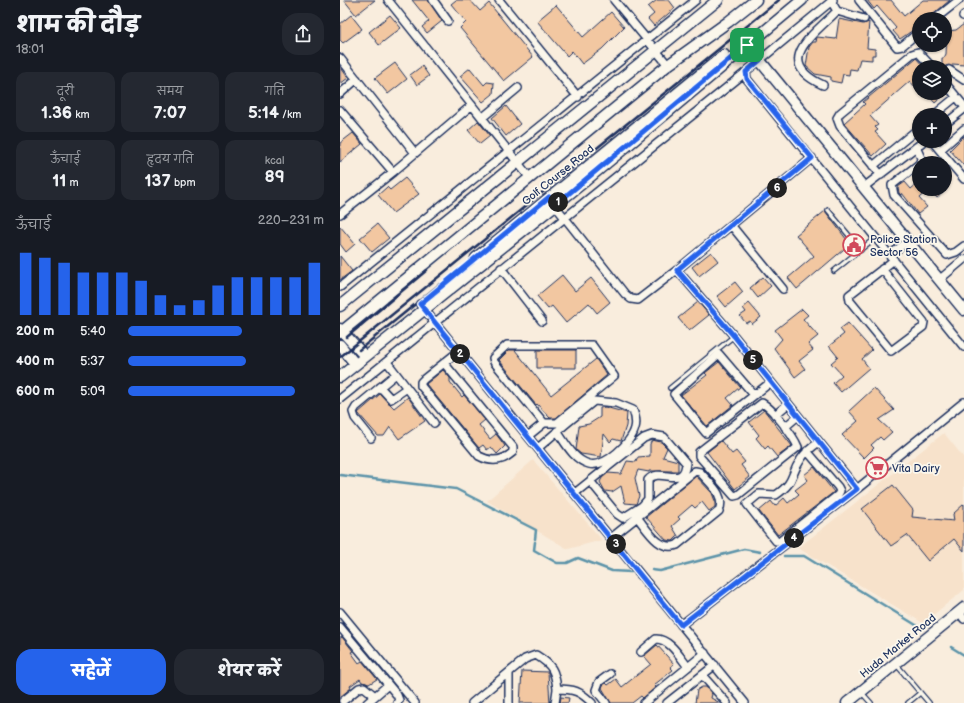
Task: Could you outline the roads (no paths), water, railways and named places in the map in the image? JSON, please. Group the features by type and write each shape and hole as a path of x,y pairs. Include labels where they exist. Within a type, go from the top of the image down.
{"street":[{"path":"388,0 530,178"},
{"path":"433,0 448,21"},
{"path":"499,0 578,97"},
{"path":"614,0 668,65"},
{"path":"340,287 578,97 696,0"},
{"path":"340,306 718,0"},
{"name":"Golf Course Road","path":"341,331 668,65 756,0"},
{"name":"Golf Course Road","path":"340,370 552,201 745,43 792,0"},
{"path":"802,0 745,43 964,310"},
{"path":"859,0 897,47 902,46 912,38"},
{"path":"944,12 959,0"},
{"path":"340,399 436,323 501,268 746,72 832,1 837,10 864,19"},
{"path":"824,85 805,74 799,66 798,56 803,46 837,10"},
{"path":"881,175 840,126 837,118 856,99 912,54 918,52 925,60"},
{"path":"340,58 415,153"},
{"path":"746,72 748,81 964,347"},
{"path":"952,72 964,80"},
{"path":"340,94 357,79"},
{"path":"482,118 518,88"},
{"path":"952,92 964,107 952,118"},
{"path":"943,108 956,97"},
{"path":"342,210 393,172 472,105"},
{"path":"340,110 393,172"},
{"path":"964,129 940,150 964,179"},
{"path":"873,166 912,134"},
{"path":"864,187 916,148 920,156"},
{"path":"552,201 625,294 631,299 638,300 677,270 812,158"},
{"path":"912,170 892,185 894,195 947,255 956,252 964,246"},
{"path":"731,225 783,289"},
{"path":"882,269 924,322 922,327 891,351 849,295 882,269 908,241"},
{"path":"939,280 964,259"},
{"path":"501,268 542,321"},
{"path":"677,270 734,336 857,489"},
{"path":"340,377 422,306 745,703"},
{"path":"341,331 361,352"},
{"path":"340,345 352,360"},
{"path":"528,436 544,423 557,423 614,376 592,345 507,345 493,358 494,362 544,423"},
{"path":"444,363 513,447 514,452 497,461 486,460 479,456 421,386 421,382 424,379 444,363 459,351"},
{"path":"754,395 719,354 674,394 706,433 771,382"},
{"path":"387,362 434,422"},
{"path":"371,438 355,418 353,412 356,407 396,374"},
{"path":"380,387 392,399 407,388"},
{"path":"538,448 557,431 594,401 616,403 633,410 636,418 636,428 630,439 610,457 596,464 588,463 576,457 557,431"},
{"path":"681,625 857,489 964,402"},
{"path":"762,403 785,427 798,447 738,495 734,496 728,490 700,456 699,452 762,403"},
{"path":"775,415 788,404"},
{"path":"785,427 798,416"},
{"path":"574,493 590,480 644,438 652,435 664,437 686,463 686,469 682,475 676,477 657,474 651,476 648,480 648,499 642,506 623,518 617,514 590,480"},
{"path":"807,451 840,491 838,495 779,542 776,541 747,504 759,494 776,496 786,488 792,480 800,461 807,451 819,442"},
{"path":"611,538 637,517 695,471 700,472 721,497 722,503 720,511 678,545 673,547 659,542 637,517"},
{"path":"340,612 415,703"},
{"name":"Huda Market Road","path":"847,703 895,663 962,613"},
{"path":"340,627 398,697 399,700 397,703"},
{"path":"641,652 656,639 662,639 667,642 688,667"},
{"path":"644,703 705,653"},
{"path":"472,703 510,674 525,659 536,655 549,663 556,676 557,689 555,703"},
{"path":"667,703 715,665"},
{"path":"509,703 510,674"},
{"path":"606,703 596,690 599,682 610,674"},
{"path":"702,675 727,703"},
{"path":"367,703 388,684"},
{"path":"343,701 359,688 364,687 375,696"},
{"path":"557,689 569,689 582,693 592,703"}],"lane":[{"path":"828,210 861,250"},
{"path":"834,271 876,238"},
{"path":"670,388 734,336"},
{"path":"895,663 929,703"},
{"path":"861,691 871,703"},
{"path":"908,703 920,693"}],"waterway":[{"path":"340,475 456,489 536,530 535,539"},
{"path":"535,542 534,550 557,563 567,563 578,558 612,571 631,572"},
{"path":"652,570 660,571 744,549 760,552"},
{"path":"784,556 804,556 916,625"},
{"path":"951,647 964,655"}],"railway":[{"path":"340,357 779,0"},
{"path":"347,337 427,270"},
{"path":"359,350 440,284"}],"place":[{"name":"Police Station Sector 56","path":"854,245"},
{"name":"Vita Dairy","path":"877,468"}]}
